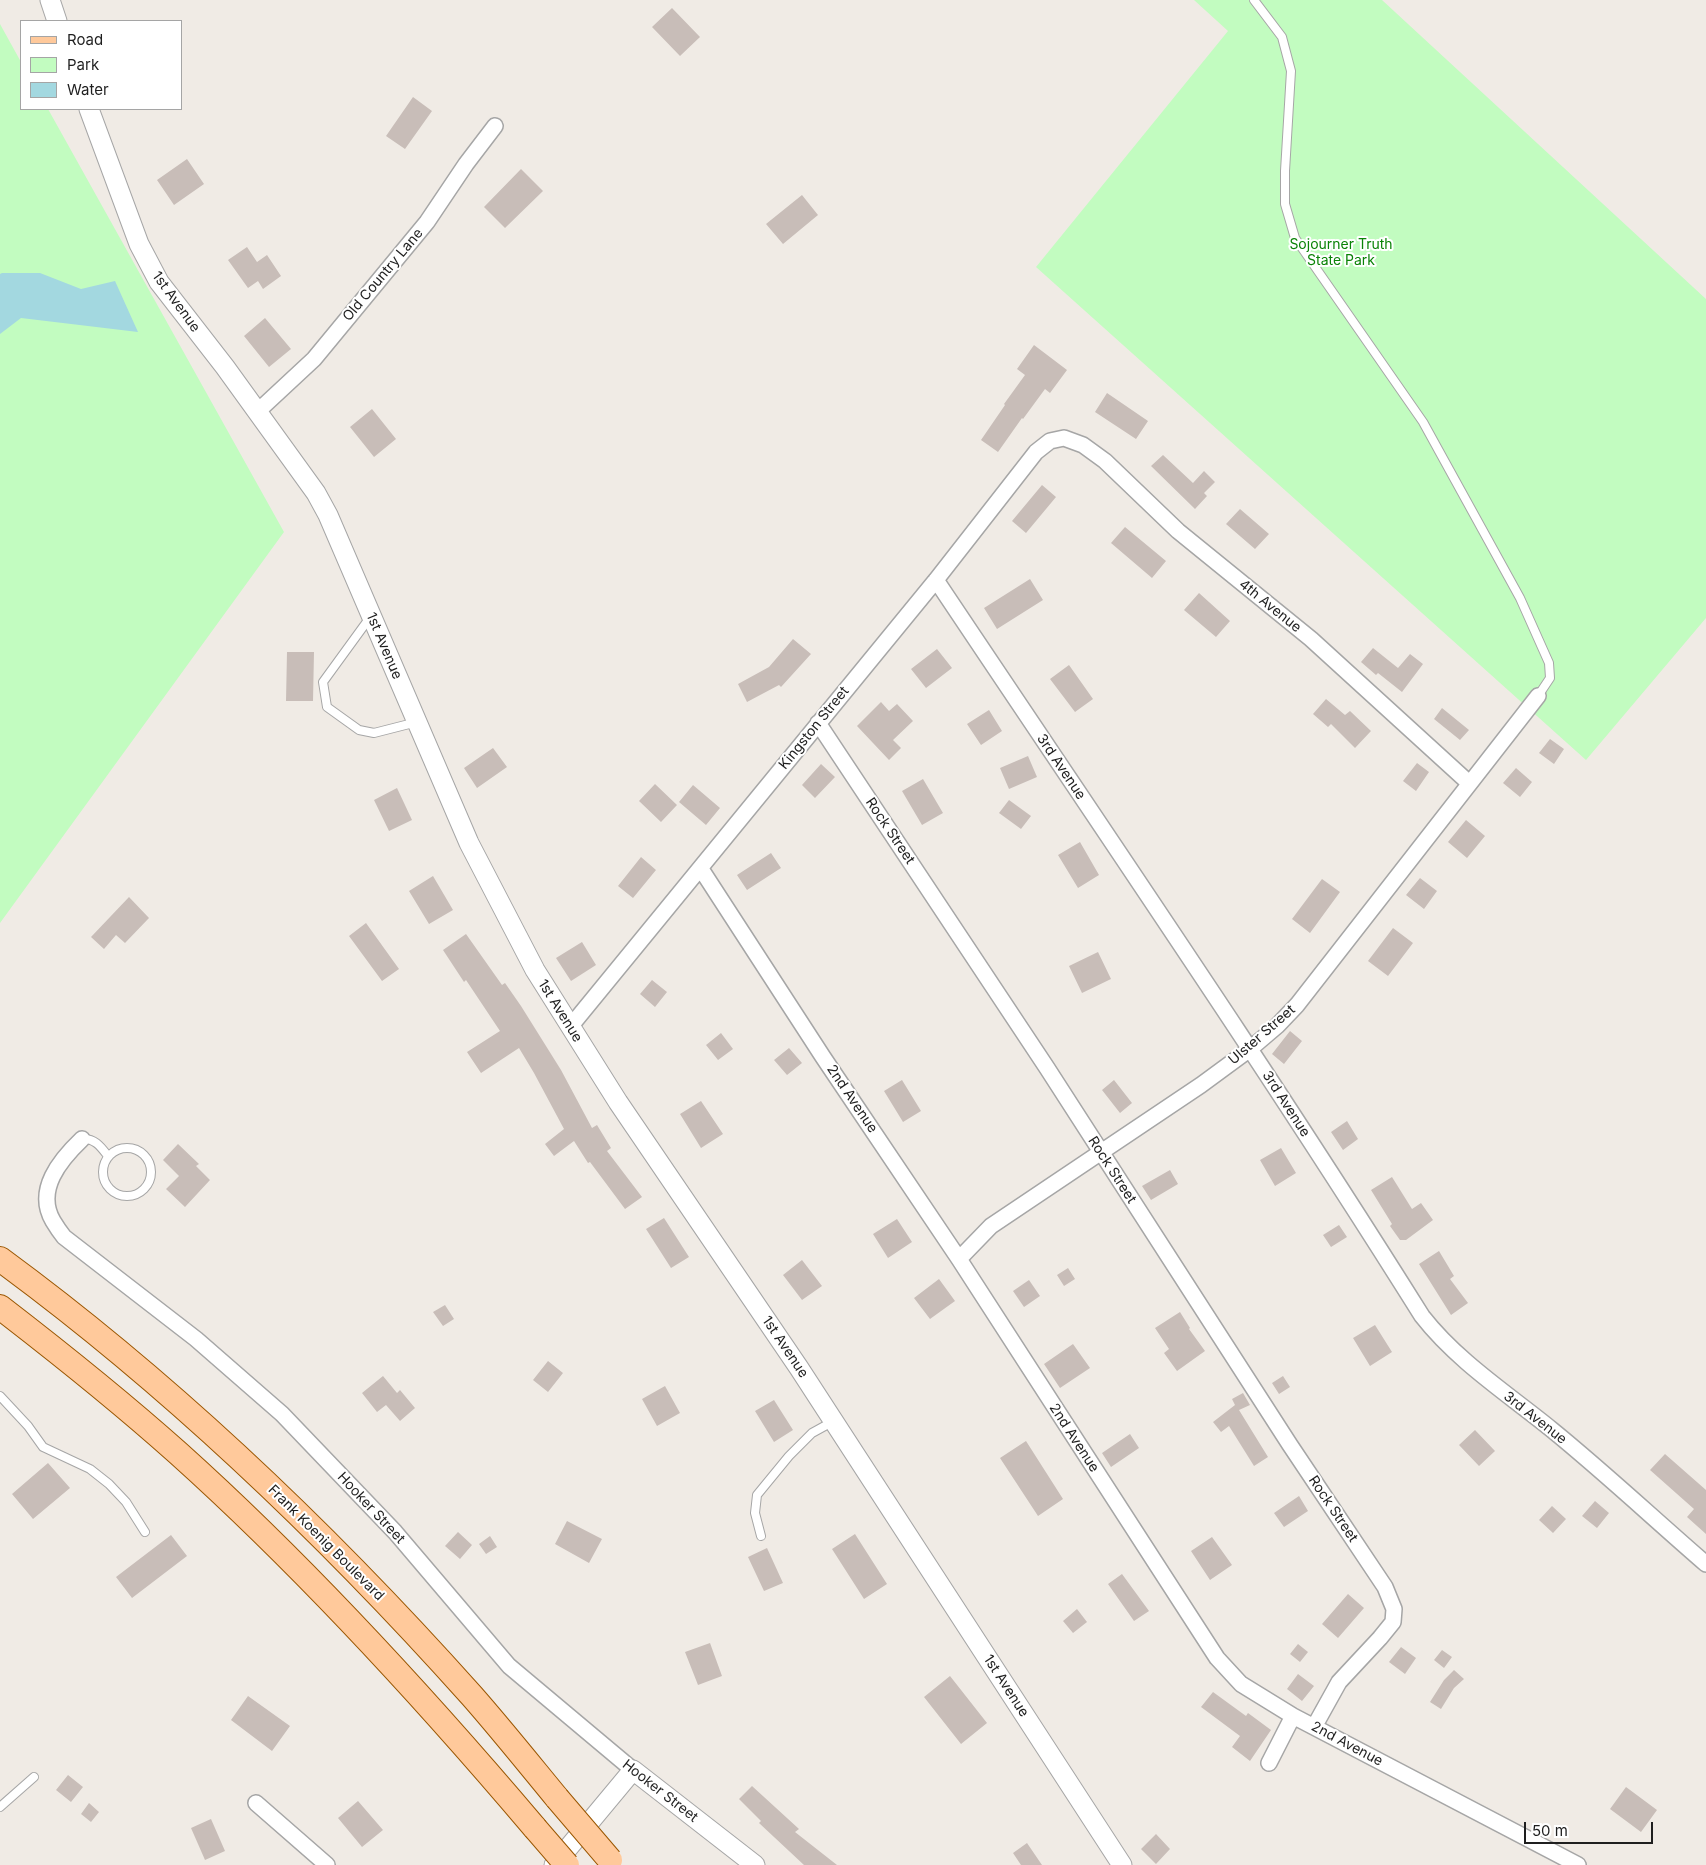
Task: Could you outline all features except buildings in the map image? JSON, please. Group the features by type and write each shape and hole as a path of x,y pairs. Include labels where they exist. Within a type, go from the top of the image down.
{"main road":[{"name":"Frank Koenig Boulevard","path":"0,1259 61,1305 149,1377 258,1475 342,1558 473,1697 612,1862"},
{"path":"0,1307 138,1418 262,1533 400,1675 486,1769 566,1865"}],"street":[{"path":"50,0 57,20"},
{"name":"1st Avenue","path":"89,110 140,244 159,282 316,493 328,515 469,843 535,970 618,1102 834,1421 1122,1865"},
{"name":"Old Country Lane","path":"257,412 320,352 427,222 466,164 495,126"},
{"name":"Kingston Street","path":"570,1027 936,580 1036,452 1050,441 1064,438"},
{"name":"4th Avenue","path":"1064,438 1083,445 1104,461 1178,531 1311,639 1469,783"},
{"name":"3rd Avenue","path":"936,580 1250,1049 1351,1203 1422,1316 1434,1331 1497,1387 1552,1429 1706,1564"},
{"name":"Ulster Street","path":"959,1260 991,1226 1200,1085 1250,1049 1277,1026 1297,1005 1538,696"},
{"name":"Rock Street","path":"818,723 1047,1068 1100,1153 1290,1445 1385,1587 1394,1609 1393,1622 1339,1682 1314,1727"},
{"name":"2nd Avenue","path":"701,869 959,1260 1217,1658 1241,1684 1293,1716 1578,1865"},
{"name":"Hooker Street","path":"82,1139 66,1155 50,1179 46,1200 52,1220 64,1237 196,1339 282,1414 395,1532 510,1666 633,1770 755,1865"},
{"path":"1269,1763 1293,1716"},
{"path":"554,1865 633,1770"},
{"path":"256,1803 328,1865"}],"lane":[{"path":"1254,0 1282,37 1291,71 1285,162 1285,204 1295,238 1423,422 1520,598 1548,663 1550,678 1538,696"},
{"path":"371,616 323,682 327,708 359,730 374,733 417,722"},
{"path":"82,1139 89,1139 99,1144 108,1156"},
{"path":"129,1148 143,1154 151,1168 151,1175 144,1190 138,1194 123,1196 110,1190 102,1177 102,1170 108,1156 114,1151 129,1148"},
{"path":"0,1396 28,1426 43,1447 90,1469 110,1484 126,1502 145,1532"},
{"path":"761,1536 755,1513 757,1495 789,1456 812,1433 834,1421"},
{"path":"0,1807 34,1777"}],"green space":[{"name":"Sojourner Truth State Park","path":"1194,0 1382,0 1706,299 1706,618 1586,760 1036,267 1228,31"},
{"path":"0,24 20,60 20,110 49,110 284,532 0,923"}],"water":[{"path":"40,273 81,289 115,281 138,332 21,318 0,334 0,274"}]}
